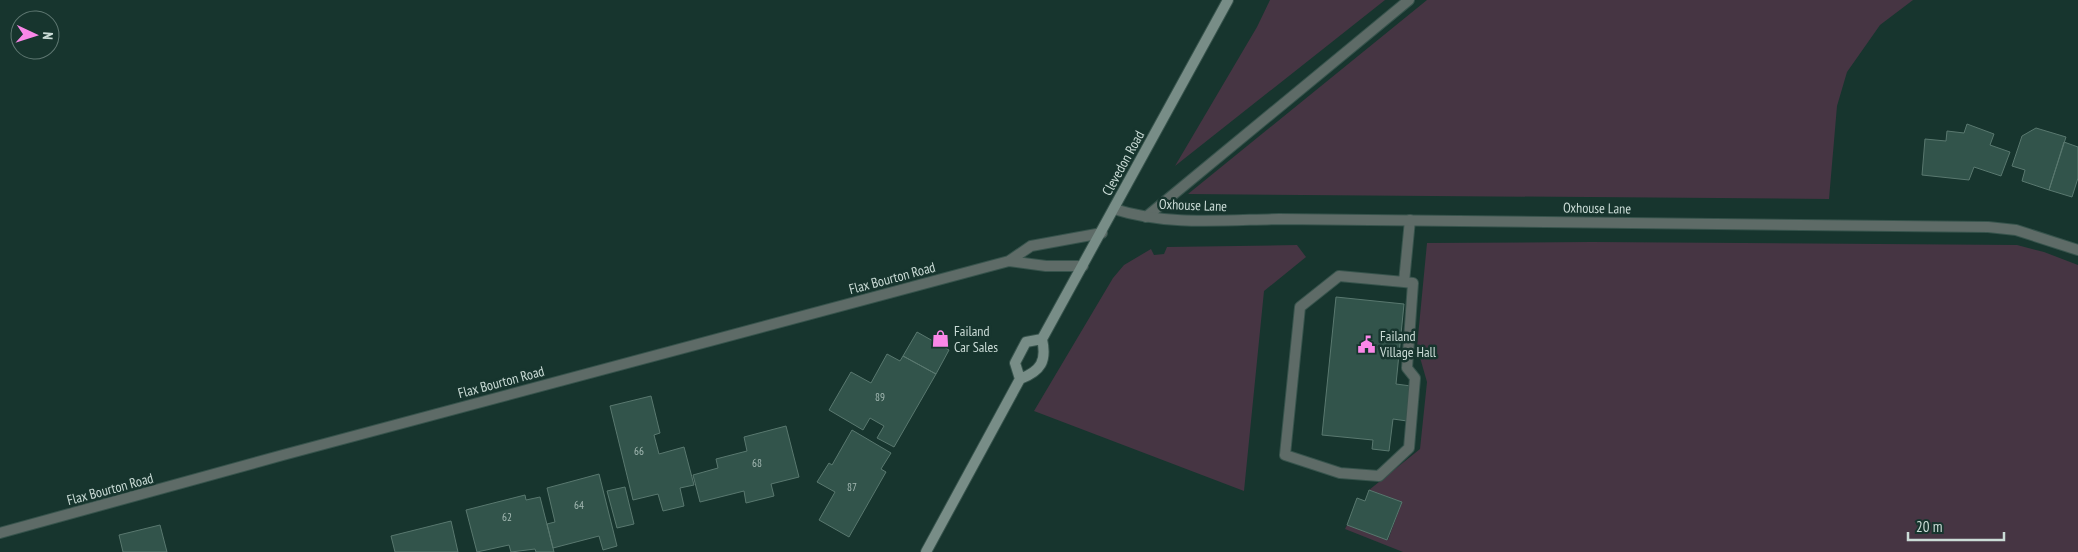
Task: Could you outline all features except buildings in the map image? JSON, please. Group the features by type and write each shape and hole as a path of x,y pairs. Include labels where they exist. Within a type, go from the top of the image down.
{"main road":[{"name":"Clevedon Road","path":"926,552 1020,379 1035,373 1040,364 1045,354 1042,339 1102,233 1228,0"},
{"path":"1020,379 1014,363 1026,342 1042,339"}],"street":[{"path":"1146,217 1409,0"},
{"name":"Oxhouse Lane","path":"1114,209 1146,217 1187,221 1410,220 1988,227 2016,230 2078,250"},
{"path":"1404,282 1410,220"},
{"name":"Flax Bourton Road","path":"0,533 283,455 1009,261 1031,246 1102,233"},
{"name":"Flax Bourton Road","path":"1009,261 1046,266 1083,266"},
{"path":"1339,276 1404,282 1413,283 1407,368 1415,378 1409,448 1379,476 1340,473 1285,455 1300,307 1339,276"}],"shaded area":[{"path":"1270,0 1385,0 1175,166 1257,27"},
{"path":"1427,0 1913,0 1880,25 1847,72 1837,106 1829,199 1188,194"},
{"path":"1592,242 2017,245 2044,252 2078,265 2078,552 1403,552 1345,529 1347,525 1388,540 1402,502 1369,490 1420,449 1427,382 1417,347 1427,243"},
{"path":"1297,245 1306,257 1264,291 1244,491 1034,411 1113,278 1124,265 1151,249 1154,255 1164,254 1167,247"}],"place":[{"name":"Failand Car Sales","path":"940,339"},
{"name":"Failand Village Hall","path":"1366,344"}]}
